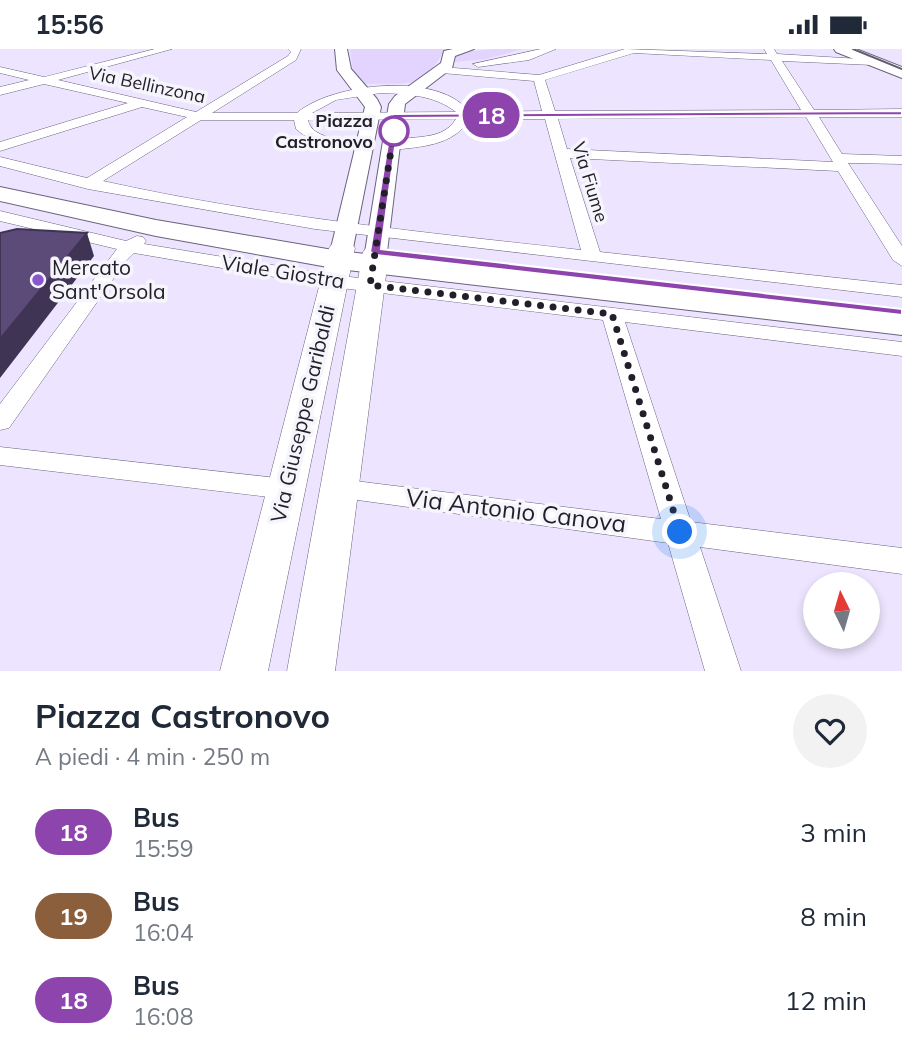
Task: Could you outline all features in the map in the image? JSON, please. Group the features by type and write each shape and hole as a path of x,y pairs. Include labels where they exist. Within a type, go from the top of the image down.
{"main road":[{"path":"842,49 902,61"},
{"path":"872,55 902,73"},
{"name":"Viale Giostra","path":"0,183 340,254"},
{"name":"Viale Giostra","path":"0,194 156,228 340,254 902,312"},
{"name":"Via Giuseppe Garibaldi","path":"244,671 340,254"},
{"name":"Viale Giostra","path":"375,258 902,325"},
{"name":"Via Giuseppe Garibaldi","path":"310,671 375,258"}],"street":[{"path":"0,91 167,49"},
{"path":"341,49 344,70 372,102 371,116"},
{"path":"444,68 449,54 468,49"},
{"path":"396,115 397,104 413,89 444,68 521,58 551,49"},
{"path":"614,49 872,55"},
{"path":"88,184 292,58 295,50"},
{"path":"444,68 539,78 633,50"},
{"path":"772,53 902,260"},
{"name":"Via Bellinzona","path":"0,70 199,116 893,116"},
{"name":"Via Fiume","path":"539,78 592,257"},
{"path":"365,146 335,142 313,135 294,116 318,102 362,90 413,89 448,100 471,115 447,134 393,146"},
{"path":"0,147 141,102"},
{"name":"Via Giuseppe Garibaldi","path":"375,258 396,115"},
{"name":"Via Giuseppe Garibaldi","path":"340,254 371,116"},
{"path":"561,153 841,162 902,160"},
{"name":"Viale Giostra","path":"0,162 88,184 252,214 340,254"},
{"name":"Viale Giostra","path":"0,216 128,247 340,254"},
{"path":"0,237 24,223"},
{"path":"0,422 128,247 156,228"},
{"name":"Viale Giostra","path":"375,258 592,257 902,291"},
{"name":"Viale Giostra","path":"375,258 612,314 902,349"},
{"path":"612,314 723,671"},
{"path":"0,456 286,489"},
{"name":"Via Antonio Canova","path":"338,489 902,561"}],"shaded area":[{"path":"350,49 454,49 442,54 434,66 418,80 401,84 365,84 353,73"},
{"path":"523,49 486,59 454,62 456,56 465,52"}],"building":[{"path":"17,229 87,233 0,339 0,233"}],"tram line":[{"path":"853,49 902,69"}],"bus line":[{"name":"18","path":"902,113 396,115 376,252 902,312"}],"place":[{"name":"Piazza Castronovo","path":"394,131"},
{"name":"Mercato Sant'Orsola","path":"38,280"}],"route":[{"path":"394,131 370,285 612,314 680,532"}]}
